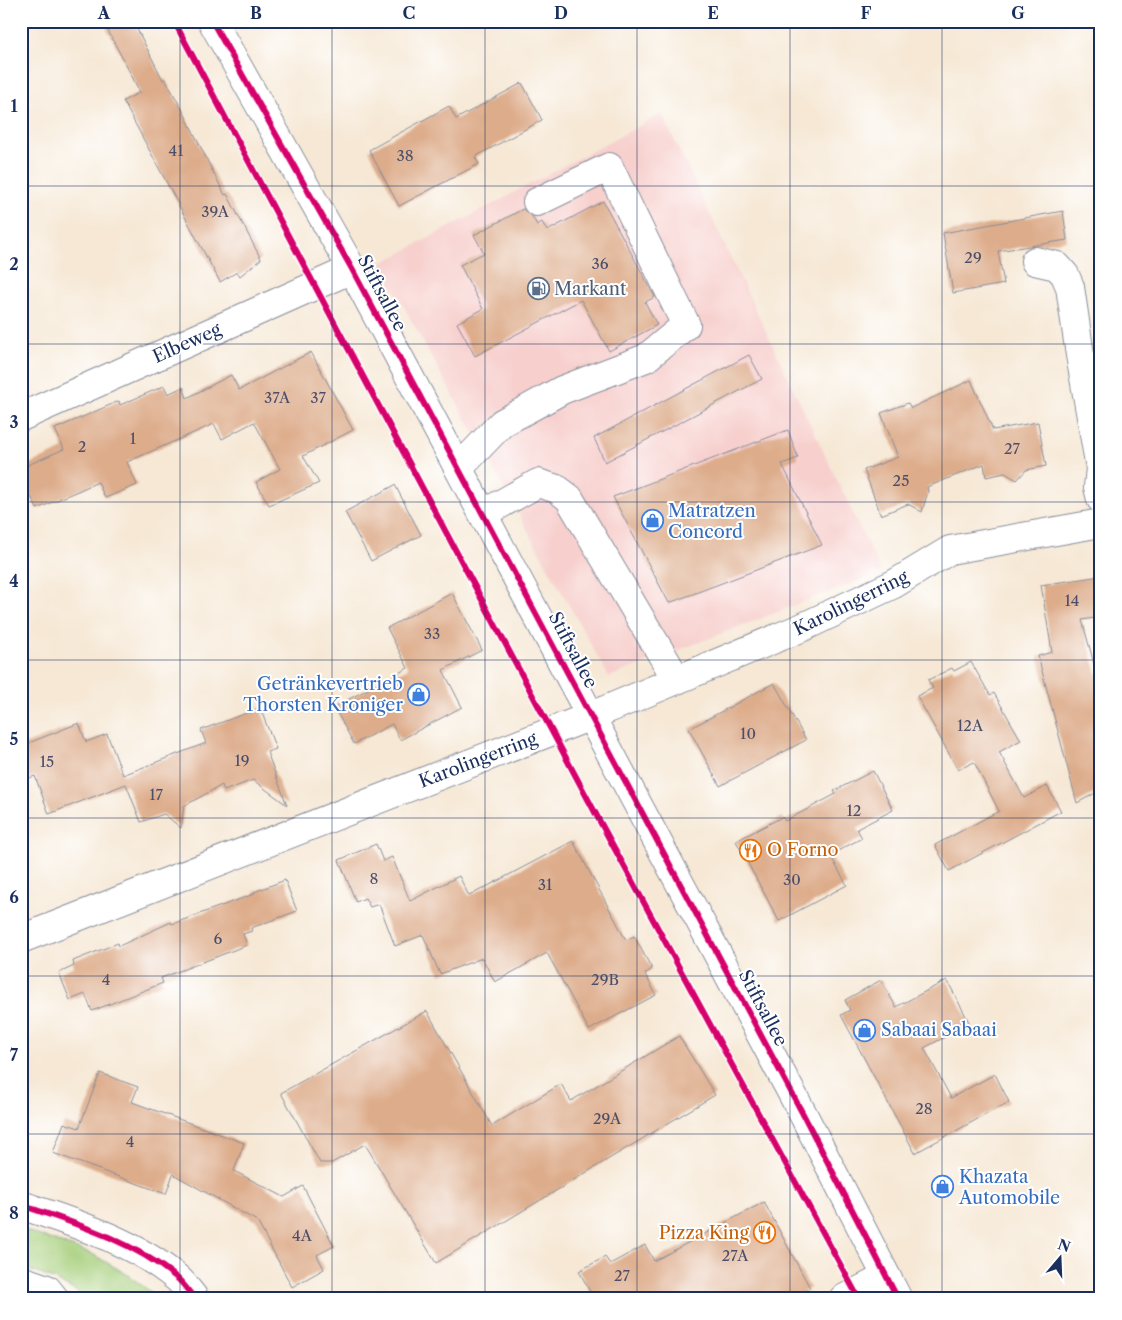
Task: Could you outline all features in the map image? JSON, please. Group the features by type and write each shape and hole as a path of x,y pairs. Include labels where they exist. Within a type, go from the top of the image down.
{"street":[{"name":"Stiftsallee","path":"212,21 352,269 459,468 804,1116 892,1288"},
{"path":"459,468 502,423 562,390 646,358 686,325 609,167 537,202"},
{"path":"1035,261 1057,266 1065,275 1070,288 1100,468 1098,487 1101,499"},
{"name":"Elbeweg","path":"21,418 352,269"},
{"path":"483,514 538,483 557,489 568,498 677,680"},
{"name":"Karolingerring","path":"21,939 591,716 677,680 802,627 894,584 950,550 1101,523"},
{"path":"21,1205 98,1232 135,1251 178,1279 194,1299"},
{"path":"21,1280 47,1289 54,1299"},
{"path":"843,1299 892,1288"}],"shaded area":[{"path":"662,114 881,572 609,677 380,264"}],"green space":[{"path":"21,1229 94,1255 128,1275 160,1299 91,1299 53,1279 21,1267"}],"building":[{"path":"103,21 133,21 163,80 165,79 183,111 225,195 227,194 261,259 240,276 237,272 220,282 123,101 140,92"},
{"path":"522,83 542,120 475,157 479,164 399,206 369,150 449,106 456,119"},
{"path":"603,201 655,297 645,302 657,325 609,351 581,300 475,356 457,323 483,309 460,265 484,253 474,235 523,209 532,216 537,225 542,222 547,231"},
{"path":"1063,211 1067,240 998,251 1004,284 953,293 943,233"},
{"path":"311,352 353,430 303,456 319,483 269,505 256,482 280,469 254,422 222,439 214,424 127,462 137,485 105,498 98,482 37,509 21,475 21,468 64,449 55,429 119,401 120,405 164,386 168,394 183,387 187,398 231,375 239,390"},
{"path":"749,355 762,379 605,462 594,438"},
{"path":"971,380 993,430 1038,422 1046,466 1026,470 1017,480 1005,473 986,477 984,464 927,487 928,491 922,512 908,504 881,515 864,470 898,457 881,413 908,403 911,408"},
{"path":"788,430 798,458 782,464 822,545 669,603 613,497"},
{"path":"395,485 421,535 371,561 345,512"},
{"path":"1101,576 1101,617 1082,620 1101,689 1101,790 1077,803 1038,656 1052,652 1041,585"},
{"path":"452,593 482,650 443,670 462,707 400,740 392,724 354,744 334,707 408,668 387,628"},
{"path":"971,662 990,695 994,693 1021,740 999,752 1024,798 1047,786 1061,811 949,871 935,845 999,811 974,762 958,770 917,696 933,688 928,680 952,668 954,671"},
{"path":"774,683 806,740 720,786 689,729"},
{"path":"260,708 276,749 267,752 287,805 253,780 224,791 222,785 184,806 181,828 164,814 141,822 126,784 49,814 35,776 21,781 21,746 79,723 86,742 107,734 123,775 206,743 201,730"},
{"path":"873,771 893,810 857,829 862,838 830,855 847,885 779,921 736,841 782,817 785,821 836,794 834,791"},
{"path":"573,841 626,940 634,936 652,969 645,974 656,995 589,1030 547,953 495,982 482,958 440,974 423,935 395,946 379,904 370,907 365,898 356,902 339,860 376,844 383,861 392,857 410,901 459,876 469,896"},
{"path":"285,880 297,911 251,928 252,931 243,934 247,945 161,978 163,983 92,1011 85,994 70,1000 59,973 74,966 73,961 118,943 119,946 171,922 172,924 254,894 254,892"},
{"path":"881,980 896,1007 947,980 970,1024 924,1048 951,1098 995,1074 1009,1102 915,1153 841,1015 850,1010 845,1000"},
{"path":"427,1011 492,1126 561,1084 571,1101 679,1036 715,1095 436,1263 365,1144 332,1163 320,1163 281,1093"},
{"path":"100,1073 138,1087 132,1102 244,1143 234,1171 284,1197 303,1186 334,1246 317,1255 324,1269 292,1287 257,1221 173,1174 166,1194 53,1153 64,1123 79,1128"},
{"path":"764,1202 810,1288 790,1299 594,1299 579,1271 605,1257 610,1264 645,1245 654,1261"}],"cycle path":[{"path":"174,21 598,818 859,1299"},
{"path":"212,21 352,269 804,1116 898,1299"},
{"path":"21,1205 122,1243 160,1265 177,1278 195,1299"}],"place":[{"name":"Markant","path":"538,289"},
{"name":"Matratzen Concord","path":"652,521"},
{"name":"Getränkevertrieb Thorsten Kroniger","path":"419,694"},
{"name":"O Forno","path":"751,850"},
{"name":"Sabaai Sabaai","path":"865,1030"},
{"name":"Khazata Automobile","path":"943,1187"},
{"name":"Pizza King","path":"765,1233"}]}
